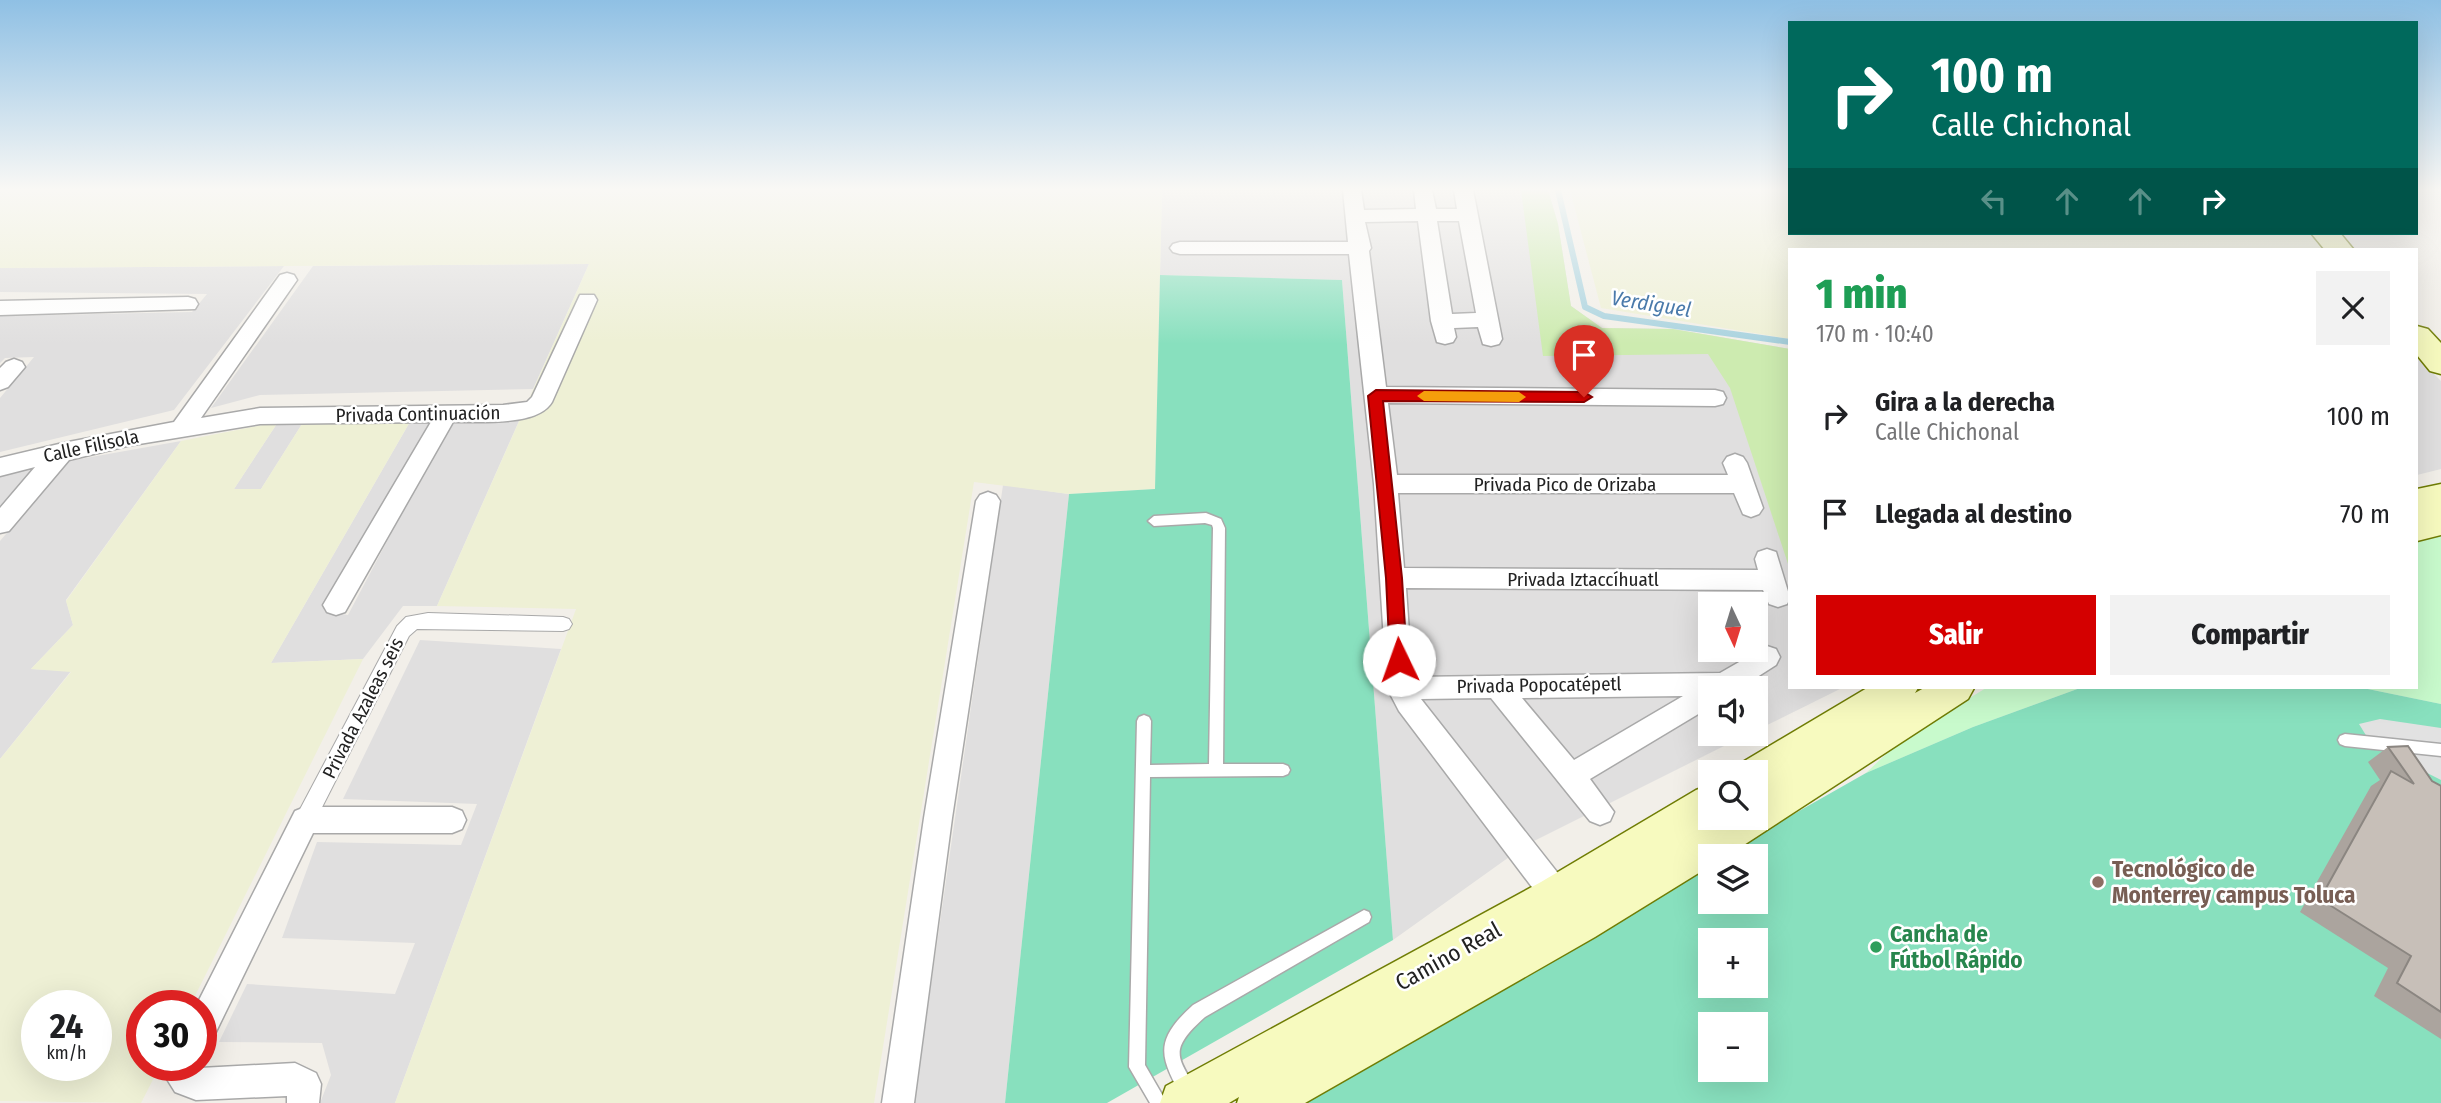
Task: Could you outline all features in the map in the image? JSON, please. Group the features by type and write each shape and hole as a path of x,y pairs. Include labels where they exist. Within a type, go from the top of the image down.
{"main road":[{"path":"2418,337 2441,363"},
{"path":"2418,502 2441,497"},
{"path":"2418,528 2441,522"},
{"path":"1768,767 1897,689"},
{"name":"Camino Real","path":"1768,809 1953,689"},
{"name":"Camino Real","path":"1260,1103 1568,910 1698,812"},
{"name":"Camino Real","path":"1182,1102 1729,830"}],"street":[{"path":"1360,241 1386,484 1400,688 1408,703 1568,910"},
{"path":"1430,241 1443,329 1489,330 1472,241"},
{"path":"1180,248 1361,248"},
{"path":"182,428 287,280"},
{"name":"Privada Continuación","path":"182,428 260,416 503,413 533,409 541,402 587,300"},
{"path":"0,308 188,304"},
{"path":"1376,396 1715,397"},
{"path":"336,606 447,414"},
{"name":"Calle Filisola","path":"0,467 63,451 182,428"},
{"path":"0,524 63,451"},
{"name":"Privada Pico de Orizaba","path":"1386,484 1739,473 1751,508"},
{"path":"898,1103 938,818 988,501"},
{"name":"Privada Iztaccíhuatl","path":"1394,578 1772,579"},
{"name":"Privada Azaleas seis","path":"305,820 403,631 412,622 428,620 563,624"},
{"path":"1736,676 1759,662"},
{"path":"1496,685 1600,811"},
{"name":"Privada Popocatépetl","path":"1400,688 1496,685 1698,688"},
{"path":"1570,777 1698,700"},
{"path":"217,997 305,820 452,820"},
{"path":"186,1081 196,1084 295,1079 305,1084 303,1103"}],"lane":[{"path":"1154,521 1206,518 1217,522 1219,528 1216,771"},
{"path":"1144,721 1137,1067 1182,1102"},
{"path":"2345,740 2434,748 2441,761"},
{"path":"1142,771 1283,770"},
{"path":"1182,1102 1171,1041 1180,1026 1199,1010 1364,917"}],"shaded area":[{"path":"1161,241 1561,241 1571,306 1602,328 1673,329 1788,349 1788,689 1840,689 1768,725 1768,676 1698,676 1698,746 1724,746 1526,845 1393,940 1342,280 1160,275"},
{"path":"589,264 533,389 260,395 211,408 313,266"},
{"path":"284,266 174,410 0,452 0,398 34,357 5,358 0,363 0,316 192,312 207,294 0,292 0,268"},
{"path":"2418,358 2441,381 2441,469 2418,475"},
{"path":"434,419 324,611 348,615 450,422 519,421 437,606 403,606 363,659 271,663 411,420"},
{"path":"278,422 302,424 261,489 234,489"},
{"path":"181,441 66,600 73,625 31,669 71,671 0,759 0,541 69,461"},
{"path":"40,464 0,510 0,475"},
{"path":"1003,485 1069,494 1005,1103 914,1103"},
{"path":"420,640 561,649 395,1103 320,1103 331,1075 322,1043 219,1042 247,984 395,994 415,943 282,938 317,842 461,845 477,804 343,799"},
{"path":"2380,719 2441,728 2441,780 2372,745 2359,724"}],"green space":[{"path":"0,241 1161,241 1155,489 1069,494 974,482 874,1103 395,1103 576,609 437,606 589,264 0,268"},
{"path":"1528,241 1561,241 1571,306 1602,328 1673,329 1788,349 1788,564 1730,388 1708,354 1543,356"},
{"path":"1584,241 2319,241 2324,248 1788,248 1788,339 1601,308"},
{"path":"1160,275 1342,280 1393,940 1107,1103 1005,1103 1069,494 1155,489"},
{"path":"411,420 271,663 363,659 198,990 126,990 126,1081 152,1081 141,1103 0,1101 0,759 71,672 31,669 73,625 66,601 181,441 278,422 234,489 261,489 302,424"},
{"path":"2441,535 2441,704 2368,689 2418,689 2418,542"},
{"path":"1984,689 2077,689 1973,727 1866,773 1901,740"},
{"name":"Tecnológico de Monterrey campus Toluca","path":"2077,689 2368,689 2441,704 2441,1103 1285,1103 1698,869 1698,914 1768,914 1768,844 1741,844 1866,773 1973,727"}],"building":[{"path":"2408,746 2432,781 2441,786 2441,1012 2397,983 2411,956 2320,899 2391,771 2414,784 2388,747"}],"waterway":[{"name":"Verdiguel","path":"1570,241 1585,307 1604,316 1788,342"}],"slow traffic":[{"path":"1424,396 1519,397"}],"place":[{"name":"Tecnológico de Monterrey campus Toluca","path":"2098,882"},
{"name":"Cancha de Fútbol Rápido","path":"1876,947"}],"route":[{"path":"1399,660 1386,484 1376,396 1584,397"}]}
